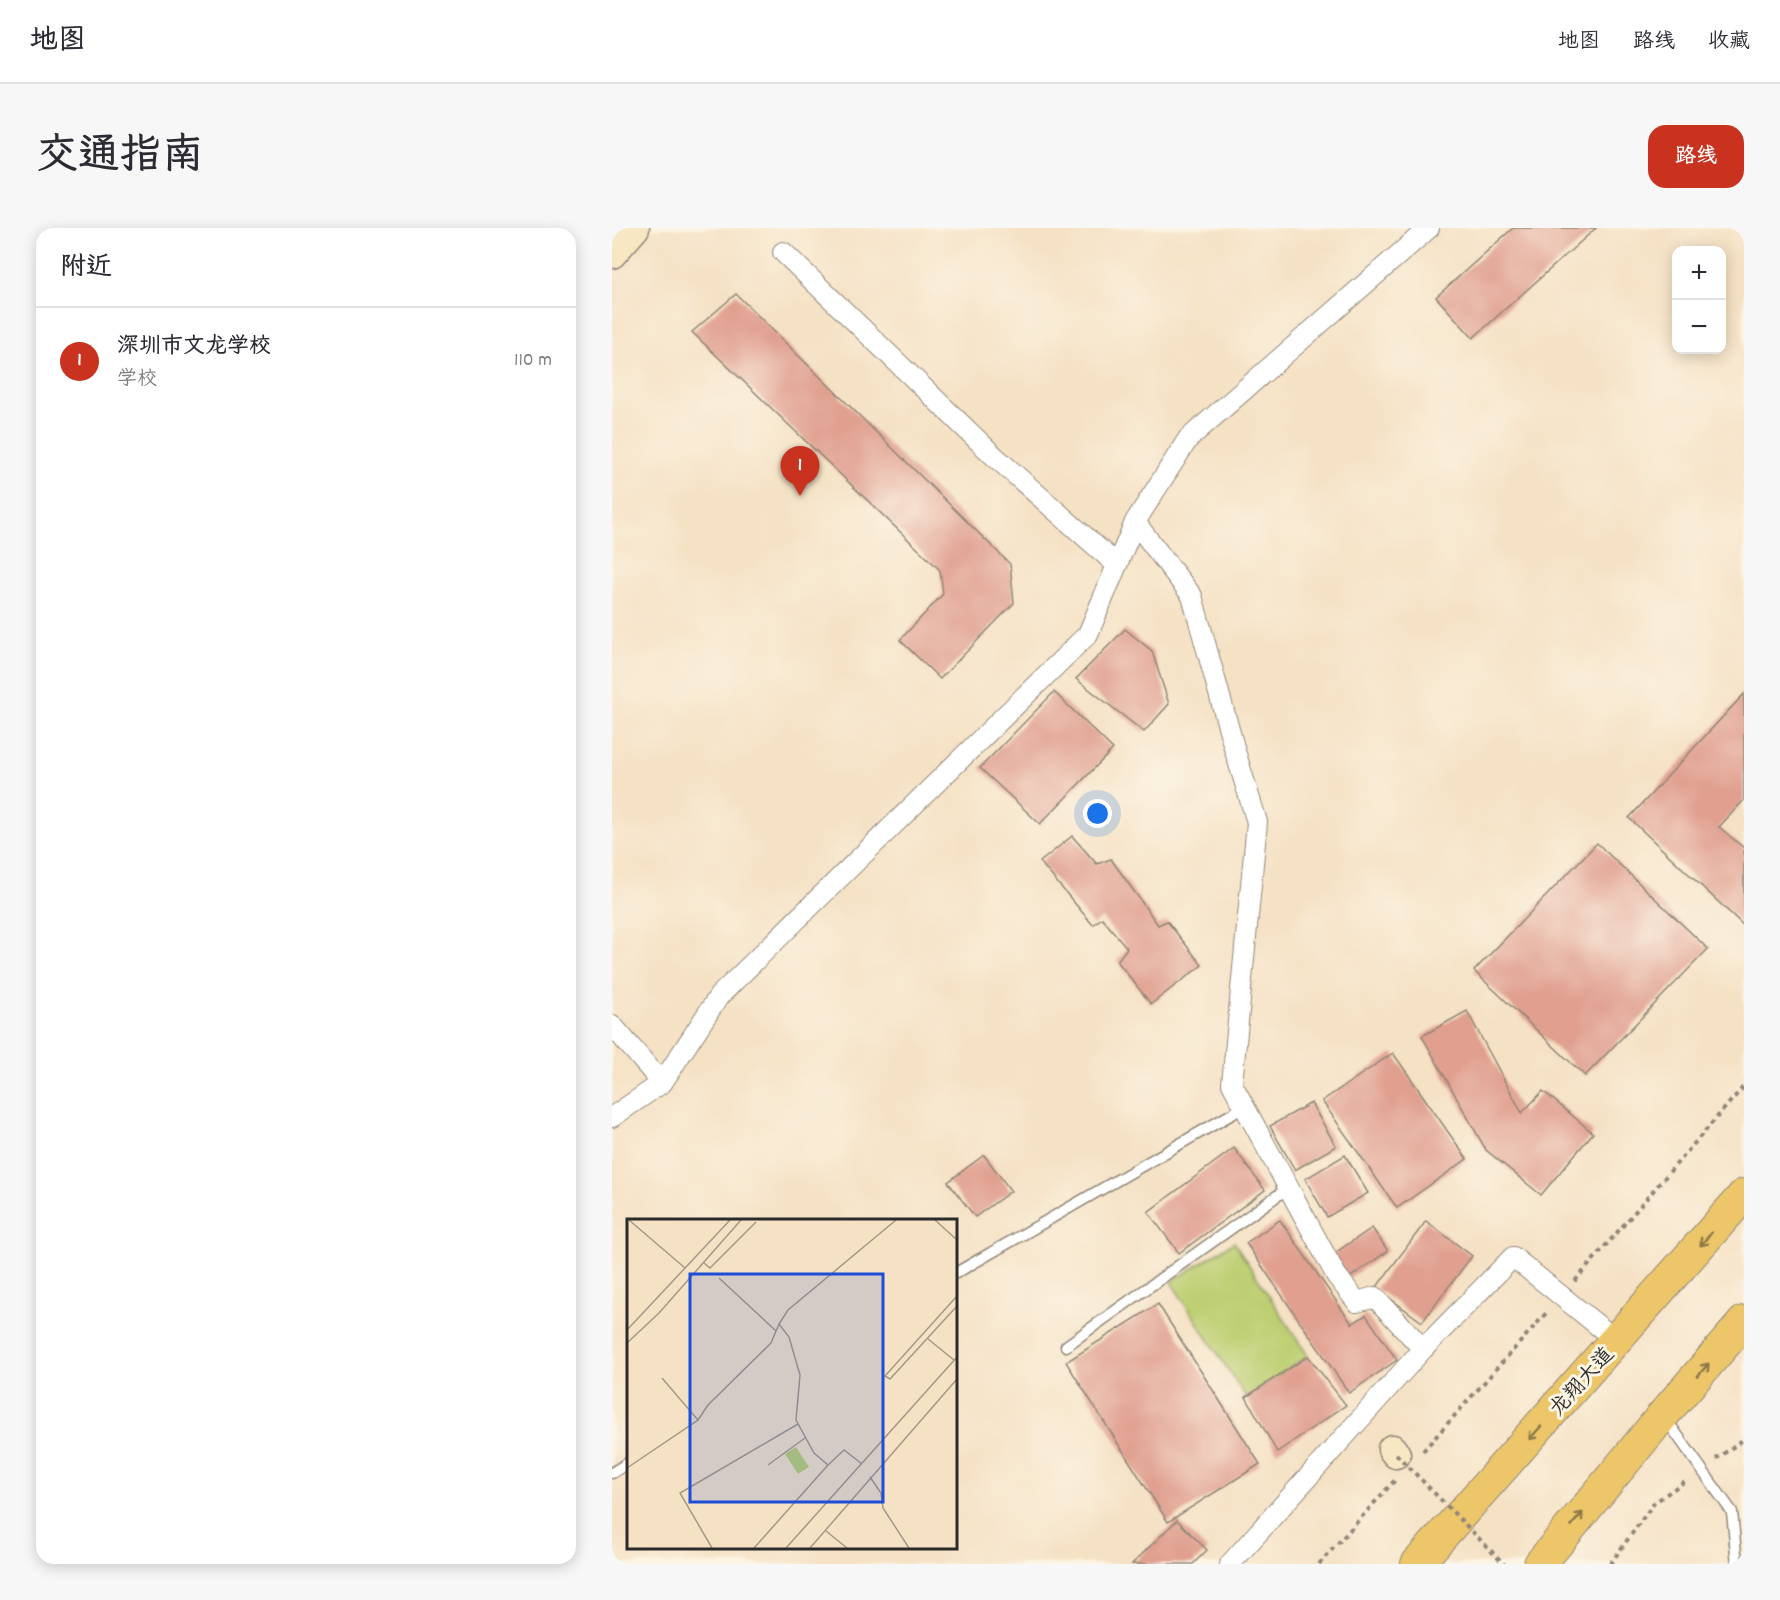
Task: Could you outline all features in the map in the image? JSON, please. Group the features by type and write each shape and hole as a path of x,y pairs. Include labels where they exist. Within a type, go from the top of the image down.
{"main road":[{"name":"龙翔大道","path":"1417,1564 1744,1195"},
{"path":"1540,1564 1663,1415 1744,1322"}],"street":[{"path":"612,254 635,228"},
{"path":"612,1117 663,1083 719,996 1088,634 1135,522 1188,439 1429,228"},
{"path":"783,252 993,455 1117,566"},
{"path":"1135,522 1192,596 1234,751 1257,822 1232,1084 1336,1275 1357,1302 1375,1297 1423,1349"},
{"path":"612,1025 663,1083"},
{"path":"1230,1564 1423,1349 1513,1257 1617,1341"}],"lane":[{"path":"957,1272 1244,1107"},
{"path":"1066,1346 1288,1188"},
{"path":"1663,1415 1732,1512 1737,1564"},
{"path":"612,1473 627,1464"}],"path":[{"path":"1319,1564 1399,1462 1562,1296 1744,1086"},
{"path":"1708,1465 1744,1439"},
{"path":"1399,1462 1504,1564"},
{"path":"1610,1564 1654,1503 1690,1478"}],"green space":[{"path":"1234,1242 1308,1356 1246,1397 1171,1282"}],"building":[{"path":"1513,228 1596,228 1473,338 1436,297"},
{"path":"736,294 1010,564 1014,603 940,679 900,640 943,594 940,570 692,332"},
{"path":"1125,629 1152,651 1169,704 1144,732 1076,679"},
{"path":"1054,692 1113,749 1040,824 980,768"},
{"path":"1744,694 1744,800 1719,827 1744,848 1744,926 1629,818"},
{"path":"1072,836 1097,864 1111,859 1158,925 1167,921 1202,965 1151,1004 1117,961 1127,948 1102,918 1093,925 1040,862"},
{"path":"1597,843 1708,949 1585,1076 1474,971"},
{"path":"1467,1011 1522,1113 1543,1091 1593,1133 1541,1195 1486,1150 1422,1036"},
{"path":"1393,1053 1467,1159 1397,1208 1322,1101"},
{"path":"1311,1103 1336,1146 1295,1170 1270,1126"},
{"path":"1234,1148 1265,1190 1179,1253 1148,1212"},
{"path":"984,1155 1011,1191 975,1217 948,1182"},
{"path":"1345,1155 1368,1193 1327,1217 1305,1179"},
{"path":"1280,1220 1352,1324 1366,1315 1397,1360 1349,1393 1246,1243"},
{"path":"1426,1221 1472,1256 1422,1322 1376,1288"},
{"path":"1372,1228 1388,1251 1346,1280 1329,1257"},
{"path":"1158,1304 1260,1464 1168,1522 1066,1362"},
{"path":"1308,1356 1346,1405 1277,1452 1246,1397"},
{"path":"1177,1520 1207,1550 1193,1564 1132,1564"}],"place":[{"name":"深圳市文龙学校","path":"800,496"}]}
